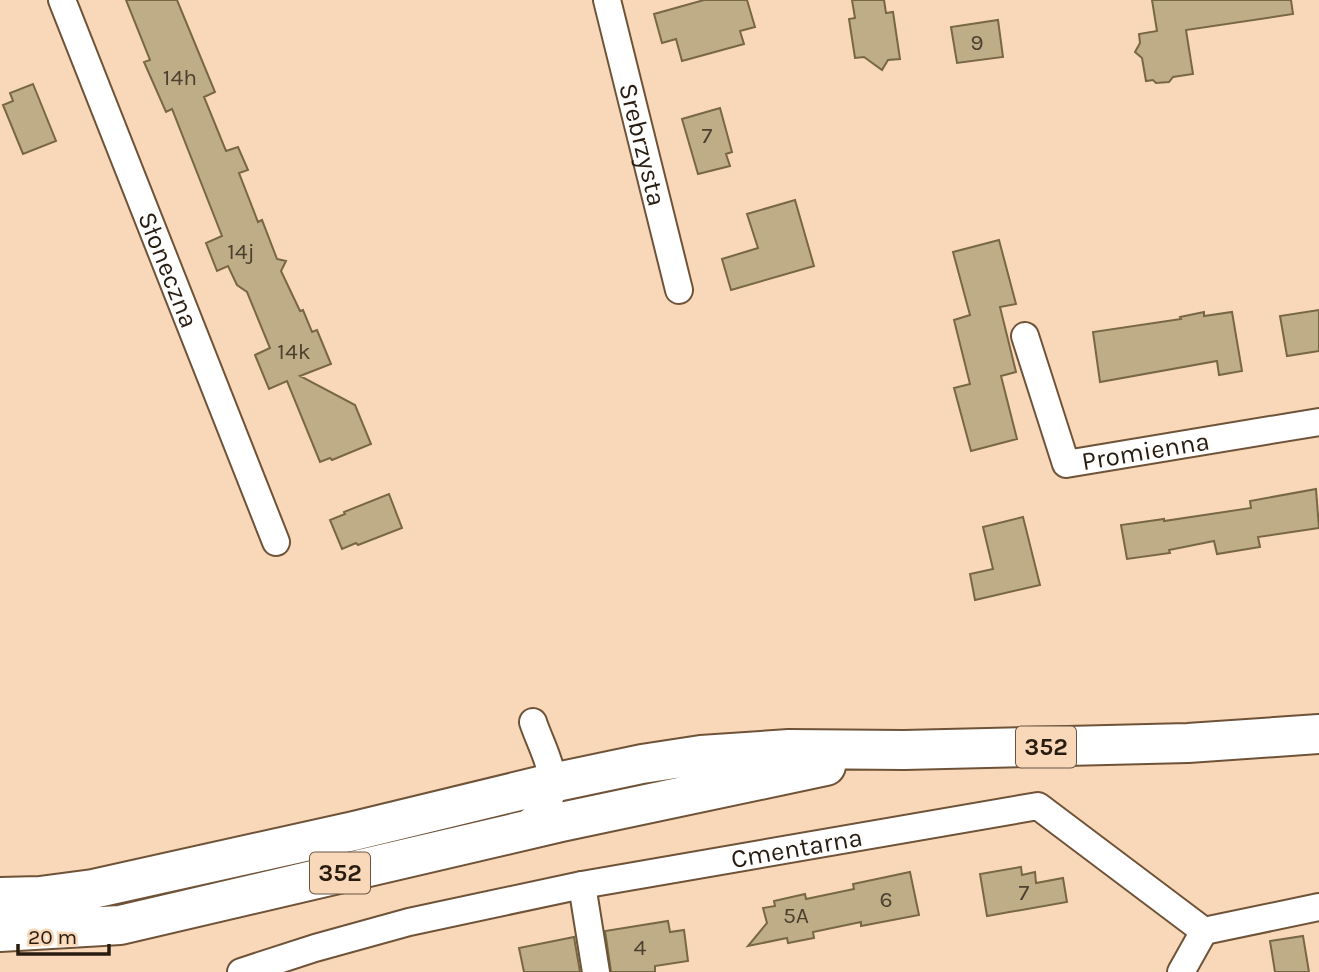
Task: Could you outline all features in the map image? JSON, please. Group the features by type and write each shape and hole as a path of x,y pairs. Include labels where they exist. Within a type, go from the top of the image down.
{"main road":[{"name":"352","path":"0,897 40,896 93,889 365,829 552,783 701,755 789,749 904,750 1188,743 1319,734"},
{"name":"352","path":"0,932 120,925 593,815 904,750"}],"street":[{"name":"Słoneczna","path":"62,0 276,542"},
{"name":"Srebrzysta","path":"607,0 679,290"},
{"name":"Promienna","path":"1025,336 1066,464 1319,422"},
{"path":"533,722 552,783 571,806 593,815"},
{"path":"518,832 543,809 550,798 552,783"},
{"name":"Cmentarna","path":"241,972 314,948 409,922 582,885 1038,806 1204,931"},
{"path":"582,885 596,972"},
{"path":"1181,972 1204,931 1319,907"}],"building":[{"path":"126,0 177,0 215,92 204,97 226,151 238,147 248,170 239,173 258,222 262,220 277,259 286,261 281,271 312,332 317,330 331,364 300,376 355,405 371,444 332,460 330,458 320,462 287,381 269,389 255,355 270,348 247,292 237,285 228,266 217,271 206,243 222,236 172,109 166,112 144,62 150,60"},
{"path":"704,0 747,0 755,27 740,31 744,44 682,61 676,39 662,43 654,14"},
{"path":"852,0 884,0 886,13 893,12 900,59 888,60 882,70 864,57 855,58 849,19 855,18"},
{"path":"1152,0 1291,0 1293,14 1186,30 1193,74 1173,77 1169,82 1156,83 1153,80 1146,81 1142,58 1135,52 1140,43 1139,34 1157,31"},
{"path":"998,20 1003,57 957,63 951,27"},
{"path":"33,84 56,141 23,154 3,105 13,101 10,93"},
{"path":"720,108 732,152 726,154 730,166 698,174 682,119"},
{"path":"795,200 814,266 731,290 722,259 758,248 747,214"},
{"path":"999,240 1016,304 1000,307 1016,372 1001,376 1017,439 971,451 954,388 970,384 954,320 970,315 953,252"},
{"path":"1319,310 1319,351 1287,356 1280,316"},
{"path":"1204,312 1204,316 1232,312 1242,371 1219,375 1217,361 1100,382 1093,332 1181,319 1180,317"},
{"path":"1316,489 1319,528 1258,537 1260,547 1217,554 1214,541 1169,550 1170,553 1127,559 1121,525 1251,508 1250,501"},
{"path":"389,494 402,528 342,549 330,520"},
{"path":"1023,517 1040,585 975,600 970,574 993,569 983,527"},
{"path":"1021,867 1022,875 1035,872 1036,883 1063,878 1067,902 987,916 980,874"},
{"path":"910,872 919,915 861,926 861,922 813,932 814,938 788,943 787,938 748,946 767,923 763,908 775,906 774,901 805,894 806,899 854,889 853,884"},
{"path":"668,921 670,932 684,930 688,961 655,966 655,972 611,972 605,931"},
{"path":"1303,936 1309,972 1275,972 1270,941"},
{"path":"574,937 580,972 524,972 519,948"}]}
